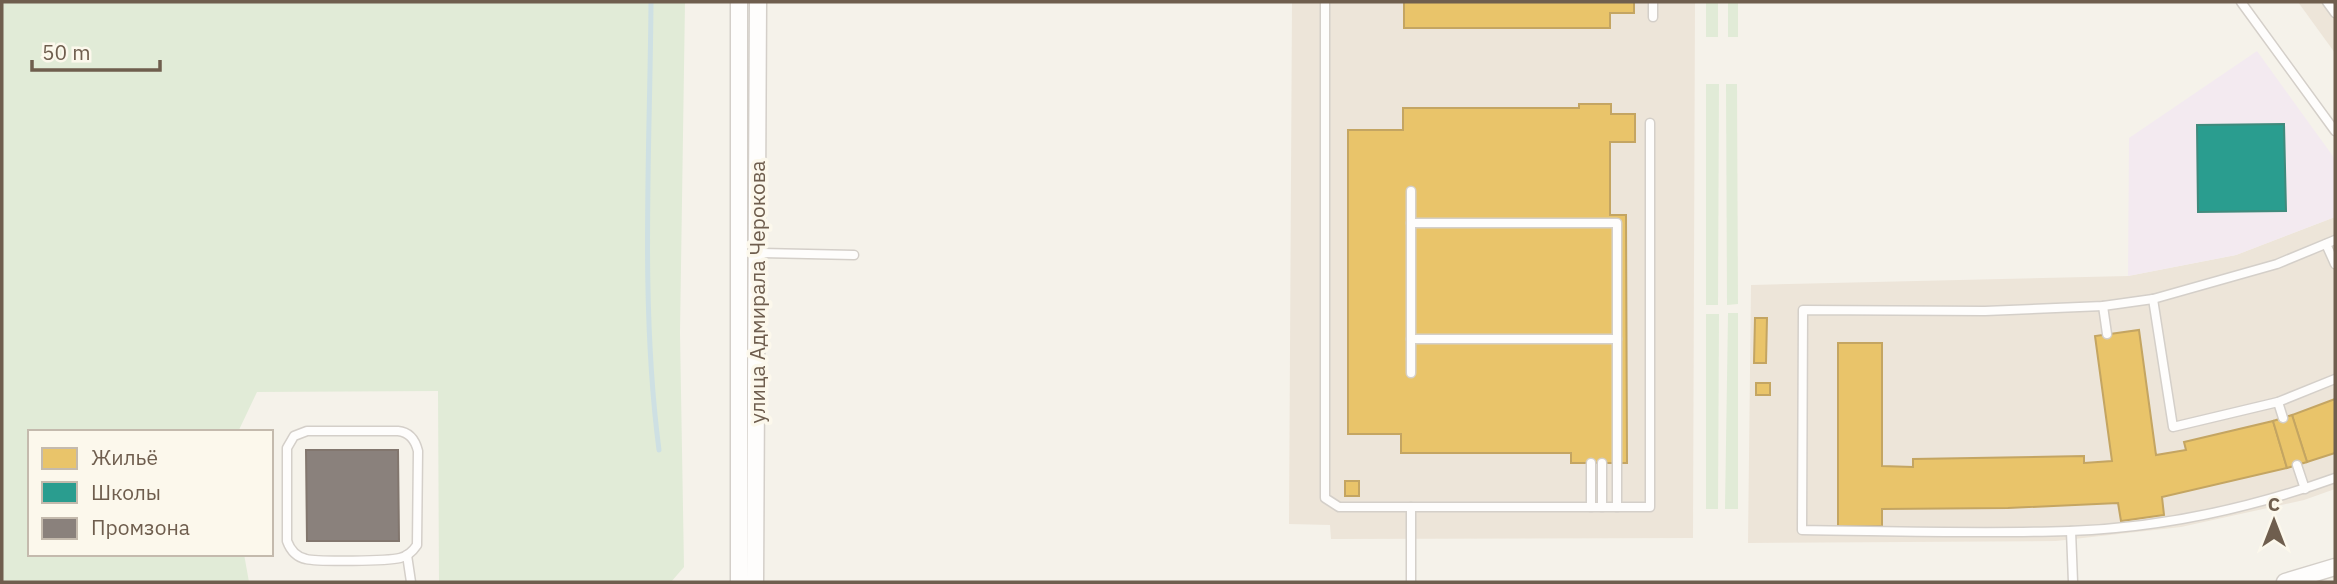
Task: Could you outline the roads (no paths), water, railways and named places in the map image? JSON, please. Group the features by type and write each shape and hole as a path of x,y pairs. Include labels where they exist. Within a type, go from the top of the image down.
{"street":[{"name":"улица Адмирала Черокова","path":"739,2 739,582"},
{"name":"улица Адмирала Черокова","path":"755,582 758,2"},
{"path":"2285,582 2335,567"}],"lane":[{"path":"1325,2 1325,498 1339,507 1650,507 1650,123"},
{"path":"1653,2 1653,17"},
{"path":"2241,2 2335,131"},
{"path":"2327,2 2335,13"},
{"path":"1411,191 1411,373"},
{"path":"1411,223 1617,223 1617,507"},
{"path":"2335,240 2277,264 2153,299 2103,306 1985,311 1803,310 1802,530 2071,531 2199,516 2305,489 2335,478"},
{"path":"2326,244 2335,264"},
{"path":"757,253 854,255"},
{"path":"2153,299 2173,427 2278,402 2335,379"},
{"path":"2103,306 2107,334"},
{"path":"1411,339 1617,339"},
{"path":"2278,402 2283,418"},
{"path":"307,431 385,431 402,432 411,436 418,450 417,545 407,555 393,559 307,559 293,552 287,541 287,448 294,436 307,431"},
{"path":"1591,463 1591,507"},
{"path":"1602,463 1602,507"},
{"path":"2297,465 2305,489"},
{"path":"1411,507 1411,582"},
{"path":"2071,531 2073,582"},
{"path":"407,555 411,582"}],"waterway":[{"path":"651,2 648,283 653,395 659,450"}]}
